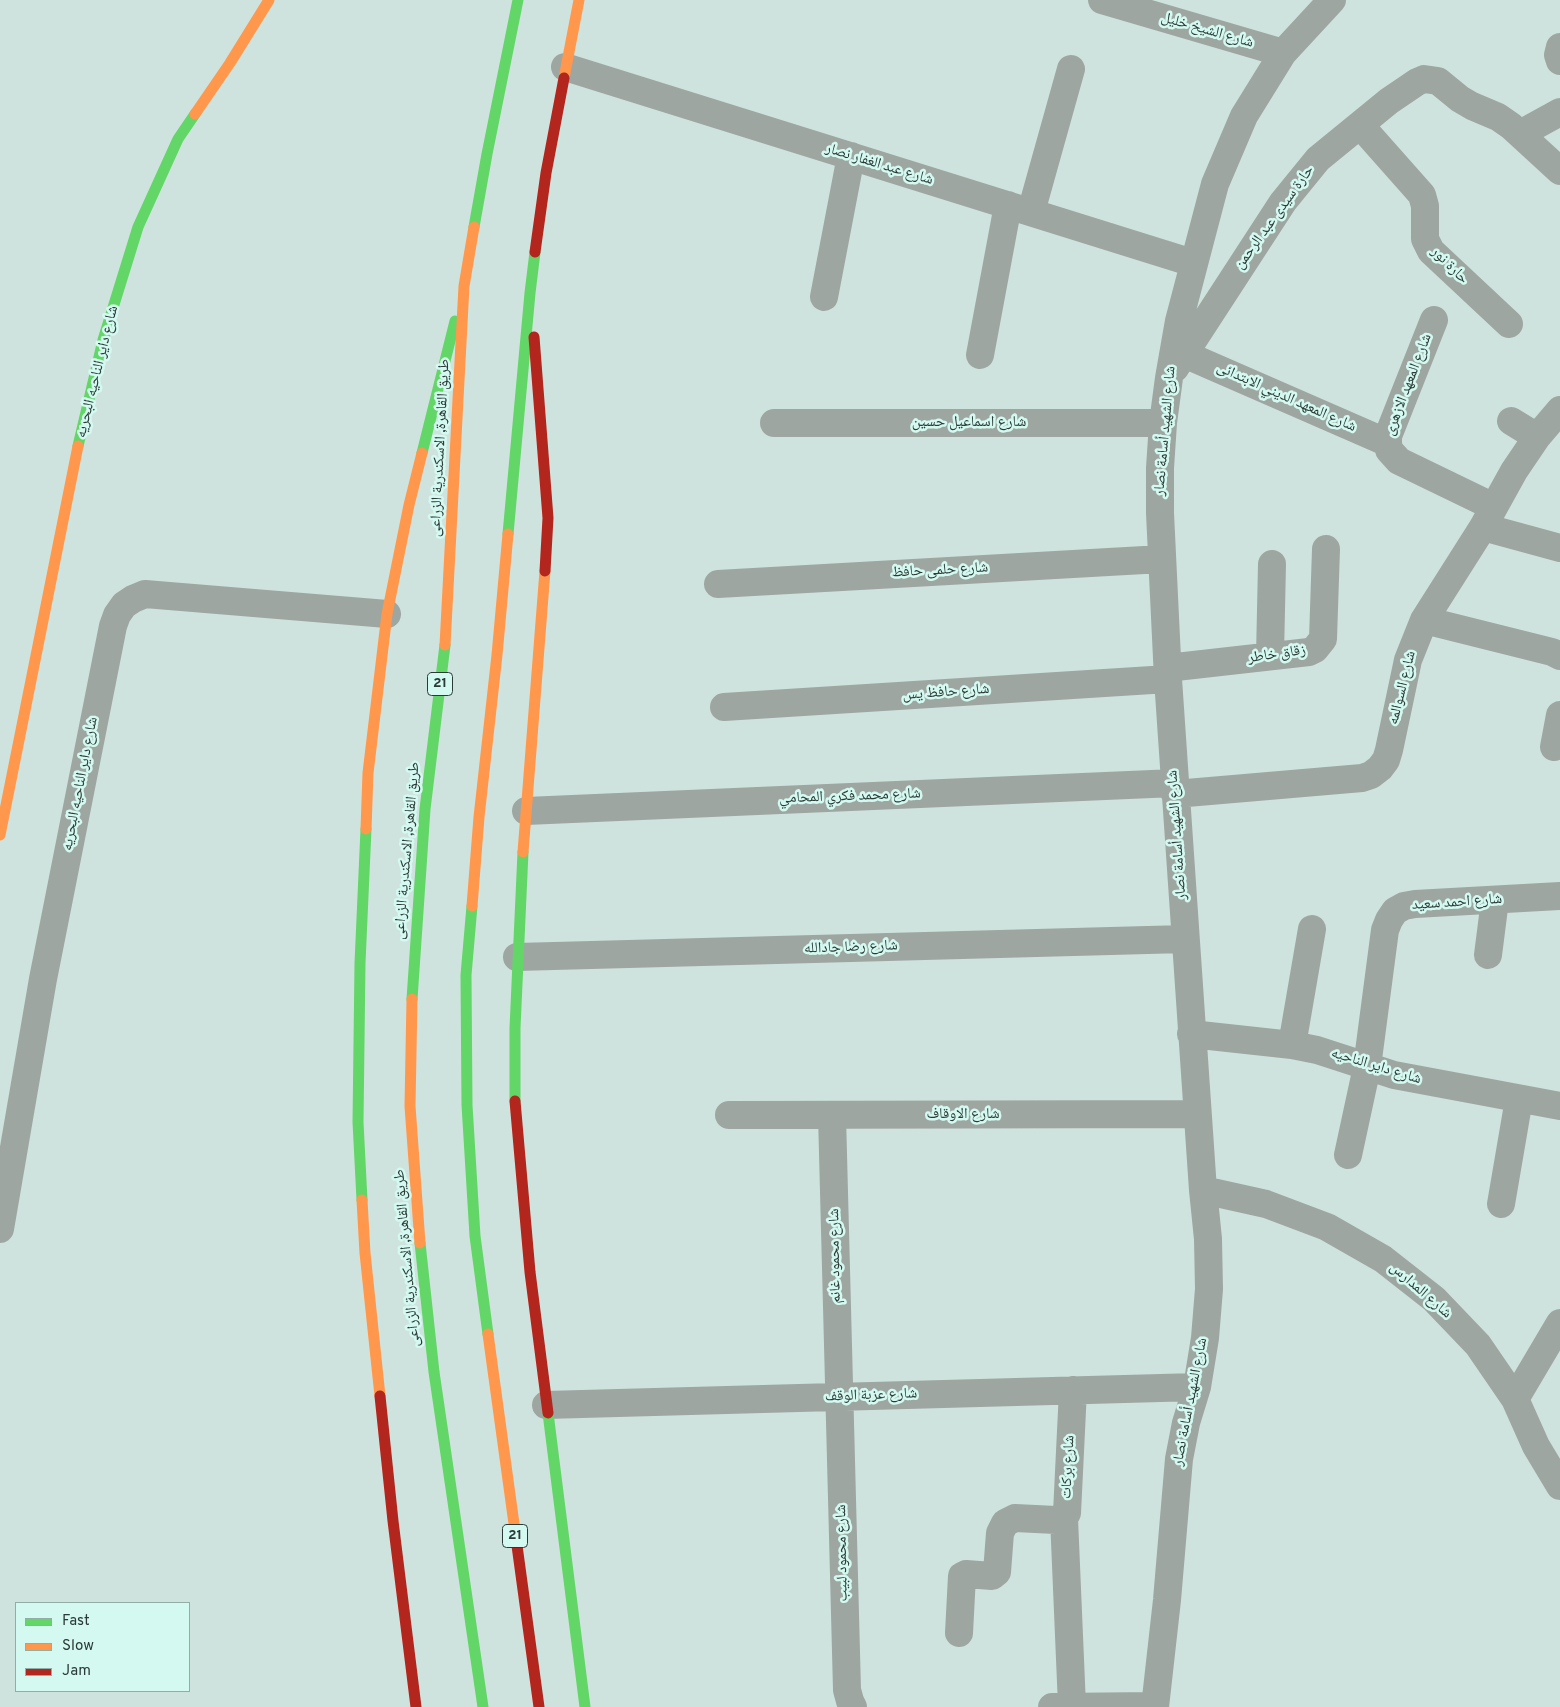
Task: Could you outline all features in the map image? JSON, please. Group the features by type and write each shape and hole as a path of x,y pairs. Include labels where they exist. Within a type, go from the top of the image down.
{"main road":[{"name":"شارع داير الناحيه البحريه","path":"0,835 75,464 103,340 138,227 178,139 230,63 269,0"},
{"name":"طريق القاهرة, الاسكندرية الزراعى","path":"483,1707 434,1372 419,1234 410,1106 413,974 425,809 445,650 464,286 487,154 518,0"},
{"name":"21","path":"539,1707 474,1226 467,1105 466,975 479,816 497,655 530,293 546,173 579,0"},
{"path":"416,1707 392,1512 365,1253 358,1122 360,963 368,773 387,614 409,506 464,286"},
{"path":"530,293 548,518 521,872 517,957 516,1109 530,1272 586,1707"}],"street":[{"name":"شارع الشيخ خليل","path":"1102,0 1283,54"},
{"name":"شارع الشهيد أسامة نصار","path":"1155,1707 1167,1600 1179,1460 1186,1423 1197,1387 1205,1338 1209,1289 1208,1239 1191,1034 1167,674 1160,468 1163,423 1179,321 1215,184 1244,116 1283,54 1332,0"},
{"path":"1560,48 1558,56 1560,61"},
{"name":"شارع عبد الغفار نصار","path":"566,67 1193,263"},
{"path":"980,355 1019,209 1070,68"},
{"name":"حارة سيدى عبد الرحمن","path":"1169,378 1283,202 1318,158 1389,101 1417,82 1424,79 1438,81 1460,99 1498,117 1520,134 1560,171"},
{"path":"1520,134 1560,112"},
{"name":"حارة نور","path":"1360,125 1422,195 1425,206 1425,239 1431,250 1509,324"},
{"path":"824,297 851,156"},
{"name":"شارع المعهد الازهرى","path":"1434,320 1388,436 1388,443 1393,456 1488,517 1560,548"},
{"name":"شارع المعهد الديني الابتدائى","path":"1184,354 1388,443"},
{"name":"شارع السوالمه","path":"1175,789 1362,778 1372,775 1380,768 1386,760 1408,660 1424,620 1514,472 1537,438 1560,410"},
{"path":"1511,421 1537,438"},
{"name":"شارع اسماعيل حسين","path":"774,423 1163,423"},
{"name":"زقاق خاطر","path":"1167,674 1270,656 1309,652 1315,649 1320,644 1324,632 1326,549"},
{"name":"شارع حلمى حافظ","path":"718,584 1162,558"},
{"path":"1270,656 1272,564"},
{"name":"شارع داير الناحيه البحريه","path":"0,1229 43,979 113,626 117,615 124,605 133,598 145,594 387,614"},
{"path":"1424,620 1552,652 1560,656"},
{"name":"شارع حافظ يس","path":"724,707 1167,674"},
{"path":"1554,747 1560,714"},
{"name":"شارع محمد فكري المحامي","path":"526,810 1175,789"},
{"name":"شارع احمد سعيد","path":"1348,1155 1366,1067 1385,930 1395,912 1404,906 1415,904 1560,896"},
{"path":"1488,955 1495,900"},
{"path":"1292,1044 1312,929"},
{"name":"شارع رضا جادالله","path":"517,957 1185,939"},
{"name":"شارع داير الناحيه","path":"1191,1034 1292,1044 1317,1050 1366,1067 1424,1082 1560,1106"},
{"path":"1501,1204 1519,1099"},
{"name":"شارع الاوقاف","path":"729,1115 1197,1114"},
{"name":"شارع محمود غانم","path":"832,1115 839,1397"},
{"name":"شارع المدارس","path":"1203,1190 1266,1204 1327,1227 1383,1259 1434,1299 1478,1345 1515,1399 1536,1446 1560,1486"},
{"path":"1515,1399 1560,1323"},
{"name":"شارع عزبة الوقف","path":"546,1405 1197,1387"},
{"name":"شارع بركات","path":"959,1633 962,1576 966,1574 992,1576 997,1572 1000,1533 1005,1523 1015,1518 1056,1520 1064,1518 1067,1513 1073,1390"},
{"name":"شارع محمود لبيب","path":"839,1397 847,1690 850,1702 854,1707"},
{"path":"1064,1518 1062,1706 1155,1707"}],"traffic: fast":[{"path":"474,227 518,0"},
{"path":"78,446 103,340 138,227 178,139 195,114"},
{"path":"508,534 535,252"},
{"path":"422,453 455,321"},
{"path":"412,999 425,809 445,645"},
{"path":"362,1200 358,1122 360,963 366,829"},
{"path":"515,1101 515,1028 523,852"},
{"path":"472,906 466,975 467,1105 475,1236 488,1334"},
{"path":"420,1243 434,1372 483,1707"},
{"path":"548,1413 585,1707"}],"traffic: slow":[{"path":"195,114 230,63 269,0"},
{"path":"564,78 579,0"},
{"path":"445,645 464,286 474,227"},
{"path":"0,835 78,446"},
{"path":"366,829 368,773 387,614 409,505 422,453"},
{"path":"472,906 479,817 508,534"},
{"path":"523,852 545,571"},
{"path":"412,999 410,1106 420,1243"},
{"path":"362,1200 365,1253 380,1396"},
{"path":"488,1334 515,1531"}],"traffic: jam":[{"path":"535,252 546,173 564,78"},
{"path":"534,337 548,518 545,571"},
{"path":"515,1101 530,1272 548,1413"},
{"path":"380,1396 416,1707"},
{"path":"515,1531 539,1707"}]}
